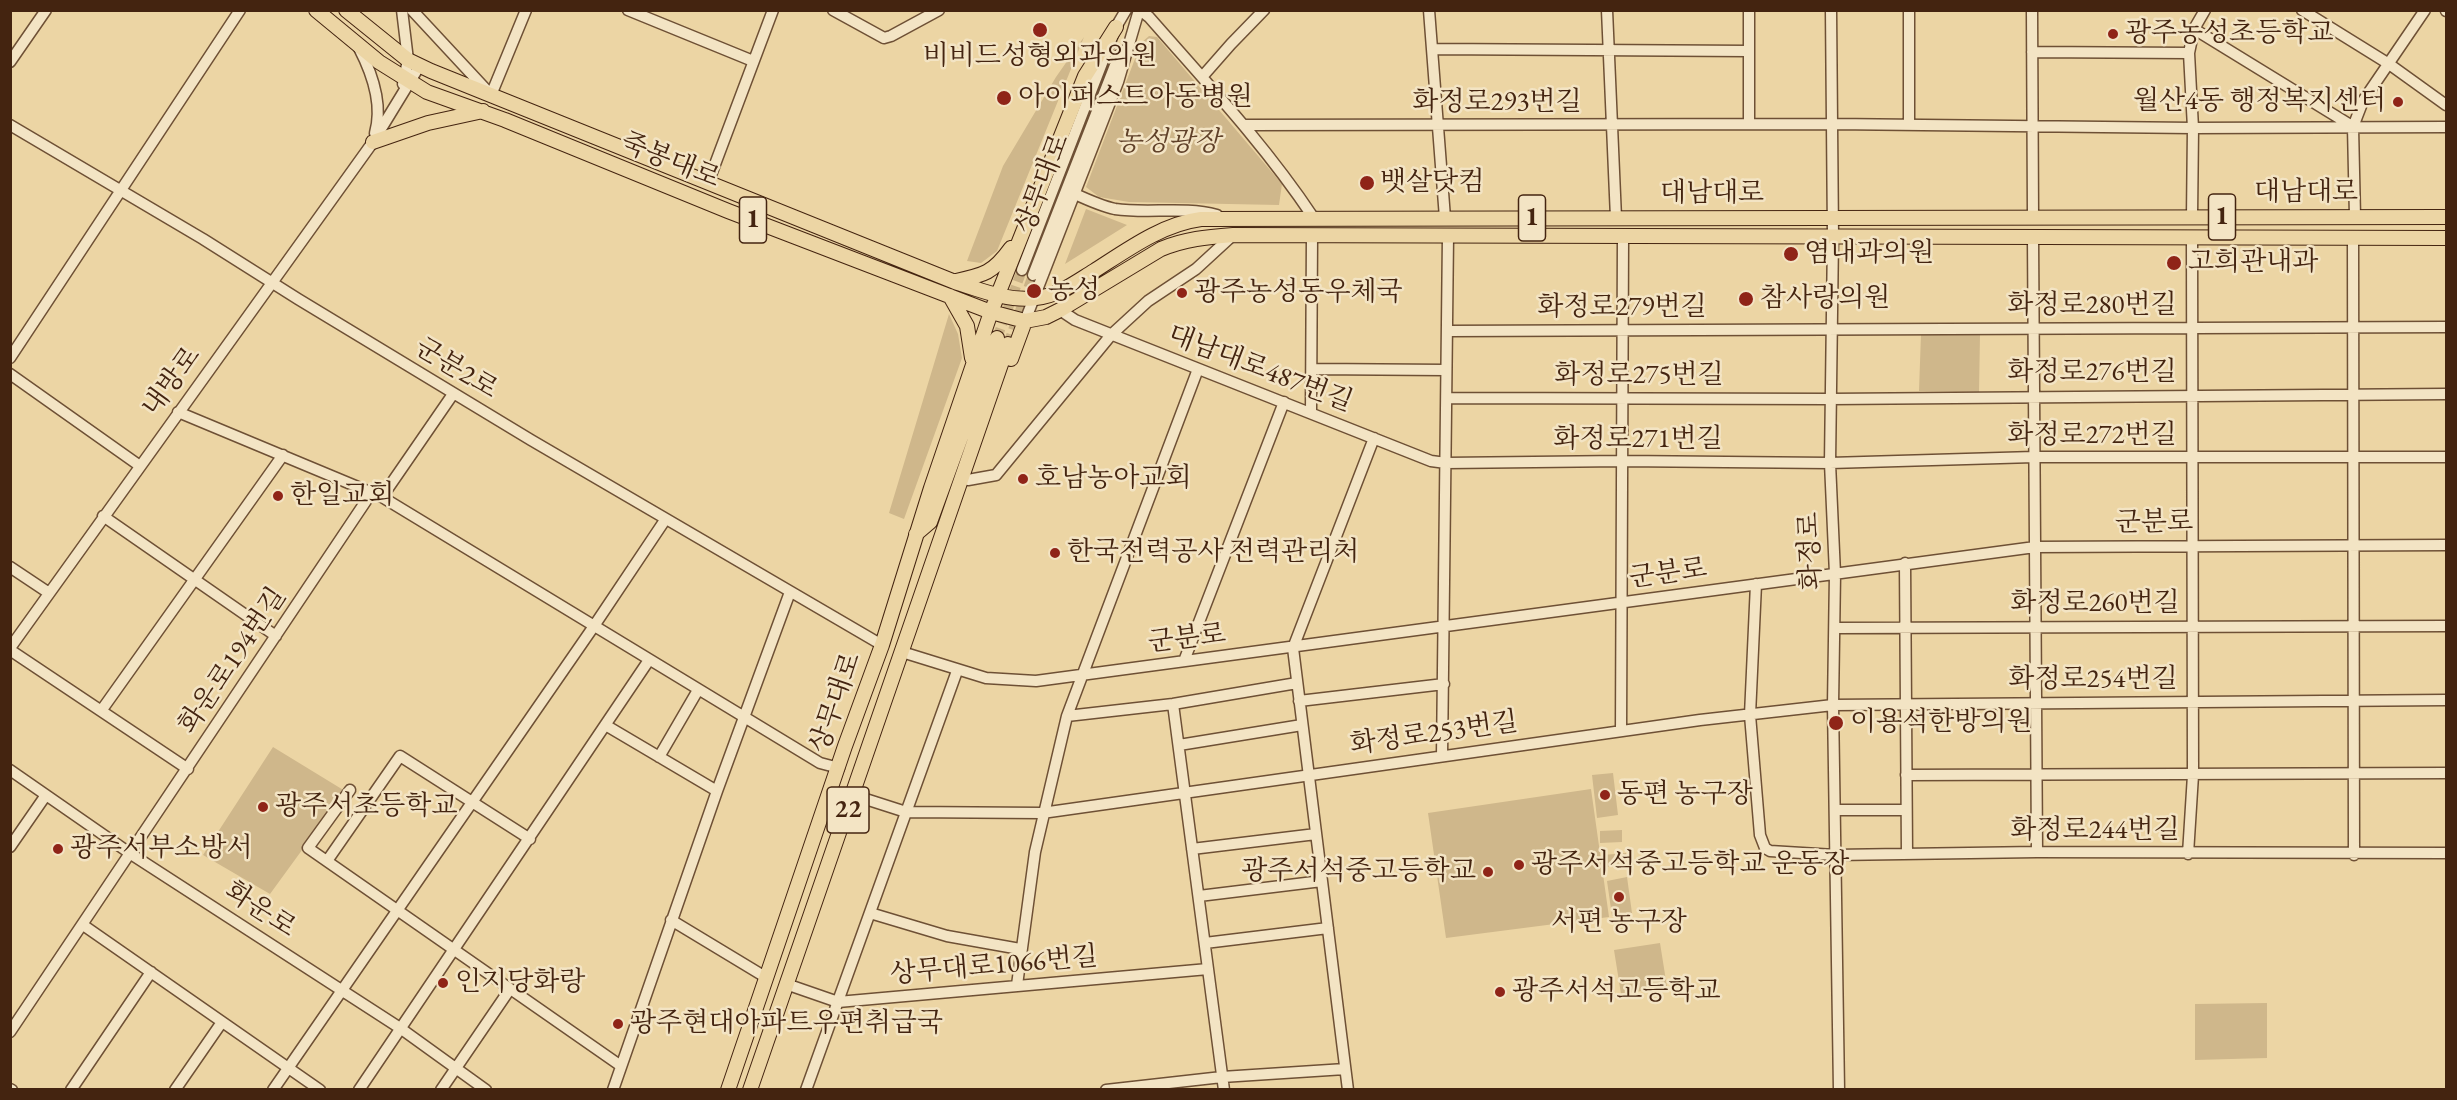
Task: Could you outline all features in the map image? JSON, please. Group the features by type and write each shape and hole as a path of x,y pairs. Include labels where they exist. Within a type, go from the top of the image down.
{"main road":[{"name":"죽봉대로","path":"316,10 407,81 427,92 483,111 729,211 991,312 1025,321"},
{"name":"죽봉대로","path":"351,11 414,63 955,282 998,295"},
{"path":"998,295 1085,76 1116,27"},
{"path":"505,120 501,113 504,109 518,113 531,112"},
{"path":"373,142 428,123 483,111"},
{"name":"대남대로","path":"998,295 1035,298 1067,288 1152,236 1185,221 1232,218 2446,217"},
{"path":"955,282 983,275 995,268 1021,234"},
{"name":"대남대로","path":"1025,321 1046,317 1060,310 1161,249 1188,239 1233,235 2446,238"},
{"name":"22","path":"916,534 972,365 998,295"},
{"path":"950,296 967,326 972,365"},
{"name":"22","path":"942,529 952,520 968,480 1025,321"},
{"name":"상무대로","path":"728,1089 882,645 916,534 930,522 1003,341 902,652 750,1089"}],"street":[{"path":"10,62 46,10"},
{"path":"10,358 123,191 240,10"},
{"path":"402,10 414,63"},
{"path":"412,10 491,95 526,10"},
{"path":"628,10 753,61"},
{"path":"708,183 772,10"},
{"path":"833,10 884,38 939,10"},
{"name":"상무대로","path":"1126,10 1116,27 1028,273 1139,10"},
{"path":"1139,10 1149,17 1244,124 1291,183 1313,217"},
{"name":"상무대로","path":"1025,321 1118,82 1139,10"},
{"path":"1202,77 1264,10"},
{"path":"1429,10 1445,218"},
{"path":"1607,10 1616,218"},
{"path":"1749,10 1749,124"},
{"name":"화정로","path":"1831,10 1833,237 1830,463 1835,574 1833,705 1838,1088"},
{"path":"1908,10 1909,125"},
{"path":"2032,10 2033,217"},
{"path":"2192,217 2193,128 2189,53 2193,29 2205,10"},
{"path":"2301,10 2389,64 2446,105"},
{"path":"2355,217 2353,127 2363,101 2425,10"},
{"path":"2193,29 2353,127"},
{"path":"357,43 369,66 379,113 373,142"},
{"path":"1432,50 1749,51"},
{"path":"2032,52 2189,53"},
{"name":"내방로","path":"10,649 103,516 373,142 407,81 414,63"},
{"name":"화정로293번길","path":"1244,124 2446,127"},
{"name":"군분2로","path":"10,125 123,191 453,394 882,645"},
{"name":"상무대로","path":"1075,194 1102,206 1117,209 1178,209 1232,218"},
{"path":"968,480 996,475 1112,335 1148,301 1173,282 1196,269 1233,235"},
{"path":"1311,412 1312,235"},
{"path":"1442,756 1448,236"},
{"path":"1621,731 1623,236"},
{"path":"2033,237 2037,852"},
{"path":"2188,854 2193,775 2192,238"},
{"path":"2353,238 2354,855"},
{"name":"대남대로487번길","path":"1060,310 1075,320 1112,335 1431,461 1446,463"},
{"name":"화정로280번길","path":"1832,330 2446,327"},
{"name":"화정로279번길","path":"1448,330 1832,330"},
{"path":"1017,985 1020,949 1042,813 1067,716 1198,369"},
{"path":"1313,369 1446,370"},
{"path":"10,374 140,466"},
{"name":"화운로194번길","path":"10,1032 276,636 453,394"},
{"name":"화정로276번길","path":"1831,399 2446,394"},
{"name":"화정로275번길","path":"1447,399 1831,399"},
{"path":"1184,661 1284,402"},
{"path":"178,412 377,495 820,763 839,768"},
{"path":"1348,1089 1293,648 1374,438"},
{"path":"101,711 283,455"},
{"name":"화정로272번길","path":"1830,463 2034,457 2446,457"},
{"name":"화정로271번길","path":"1446,463 1622,461 1830,463"},
{"path":"103,516 276,636"},
{"path":"273,1089 665,520"},
{"name":"군분로","path":"902,652 957,671 1005,681 1036,681 2035,547 2446,545"},
{"path":"1905,563 1907,854"},
{"path":"10,567 49,593"},
{"path":"1750,715 1756,584"},
{"path":"613,1089 671,920 790,592"},
{"name":"화정로260번길","path":"1835,628 2446,626"},
{"path":"10,649 188,769"},
{"path":"359,1089 607,726 649,660"},
{"path":"806,1089 957,671"},
{"path":"1067,716 1173,704 1297,683"},
{"path":"1299,701 1443,684"},
{"path":"659,757 698,690"},
{"name":"화정로254번길","path":"1833,705 2446,700"},
{"path":"1173,704 1224,1089"},
{"name":"화정로253번길","path":"853,795 906,812 1042,813 1621,731 1833,705"},
{"name":"화정로244번길","path":"1750,715 1760,835 1765,848 1770,851 1835,855 2037,852 2354,855 2446,853"},
{"path":"1179,745 1302,725"},
{"path":"607,726 717,791"},
{"path":"324,859 400,756 530,839"},
{"name":"화운로","path":"10,770 131,854 400,1028 486,1089"},
{"path":"1906,775 2446,773"},
{"path":"350,790 308,848 621,1066"},
{"path":"10,847 46,795"},
{"path":"1835,810 1906,810"},
{"path":"1192,849 1316,834"},
{"path":"1199,896 1322,881"},
{"path":"870,913 947,936 1020,949"},
{"path":"671,920 767,978"},
{"path":"83,925 320,1089"},
{"path":"1205,943 1328,928"},
{"name":"상무대로1066번길","path":"786,984 838,1002 1208,969"},
{"path":"71,1089 151,972"},
{"path":"441,1089 510,989"},
{"path":"10,1011 20,1017"},
{"path":"175,1089 222,1022"},
{"path":"1106,1089 1179,1086 1222,1077 1345,1069"}],"green space":[{"name":"농성광장","path":"1149,36 1157,37 1282,184 1279,205 1129,202 1099,197 1086,187 1141,43"},
{"name":"농성광장","path":"1084,37 997,251 981,263 967,261 1003,166 1056,77"},
{"name":"농성광장","path":"1086,209 1127,225 1065,264"},
{"path":"949,314 958,334 962,358 904,519 889,513"},
{"path":"1921,334 1980,335 1979,392 1919,391"},
{"path":"273,747 345,791 270,894 203,855"},
{"name":"동편 농구장","path":"1613,773 1618,815 1597,818 1592,775"},
{"name":"광주서석중고등학교 운동장","path":"1591,789 1609,917 1446,938 1428,813"},
{"path":"1622,830 1622,842 1600,843 1600,831"},
{"path":"1626,853 1627,865 1604,867 1603,855"},
{"name":"서편 농구장","path":"1627,877 1632,913 1612,916 1607,881"},
{"path":"1660,943 1667,987 1621,994 1614,950"},
{"path":"2267,1003 2267,1058 2195,1060 2195,1004"}],"tunnel":[{"path":"997,338 1022,270"},
{"path":"1008,344 1033,275"}],"place":[{"name":"비비드성형외과의원","path":"1040,30"},
{"name":"광주농성초등학교","path":"2113,34"},
{"name":"아이퍼스트아동병원","path":"1004,98"},
{"name":"월산4동 행정복지센터","path":"2398,102"},
{"name":"뱃살닷컴","path":"1367,183"},
{"name":"염내과의원","path":"1791,254"},
{"name":"고희관내과","path":"2174,263"},
{"name":"농성","path":"1034,291"},
{"name":"광주농성동우체국","path":"1182,293"},
{"name":"참사랑의원","path":"1746,299"},
{"name":"호남농아교회","path":"1023,479"},
{"name":"한일교회","path":"278,496"},
{"name":"한국전력공사 전력관리처","path":"1055,553"},
{"name":"이용석한방의원","path":"1836,723"},
{"name":"동편 농구장","path":"1605,795"},
{"name":"광주서초등학교","path":"263,807"},
{"name":"광주서부소방서","path":"58,849"},
{"name":"광주서석중고등학교 운동장","path":"1519,865"},
{"name":"광주서석중고등학교","path":"1488,872"},
{"name":"서편 농구장","path":"1619,897"},
{"name":"인지당화랑","path":"443,983"},
{"name":"광주서석고등학교","path":"1500,992"},
{"name":"광주현대아파트우편취급국","path":"618,1024"}]}
